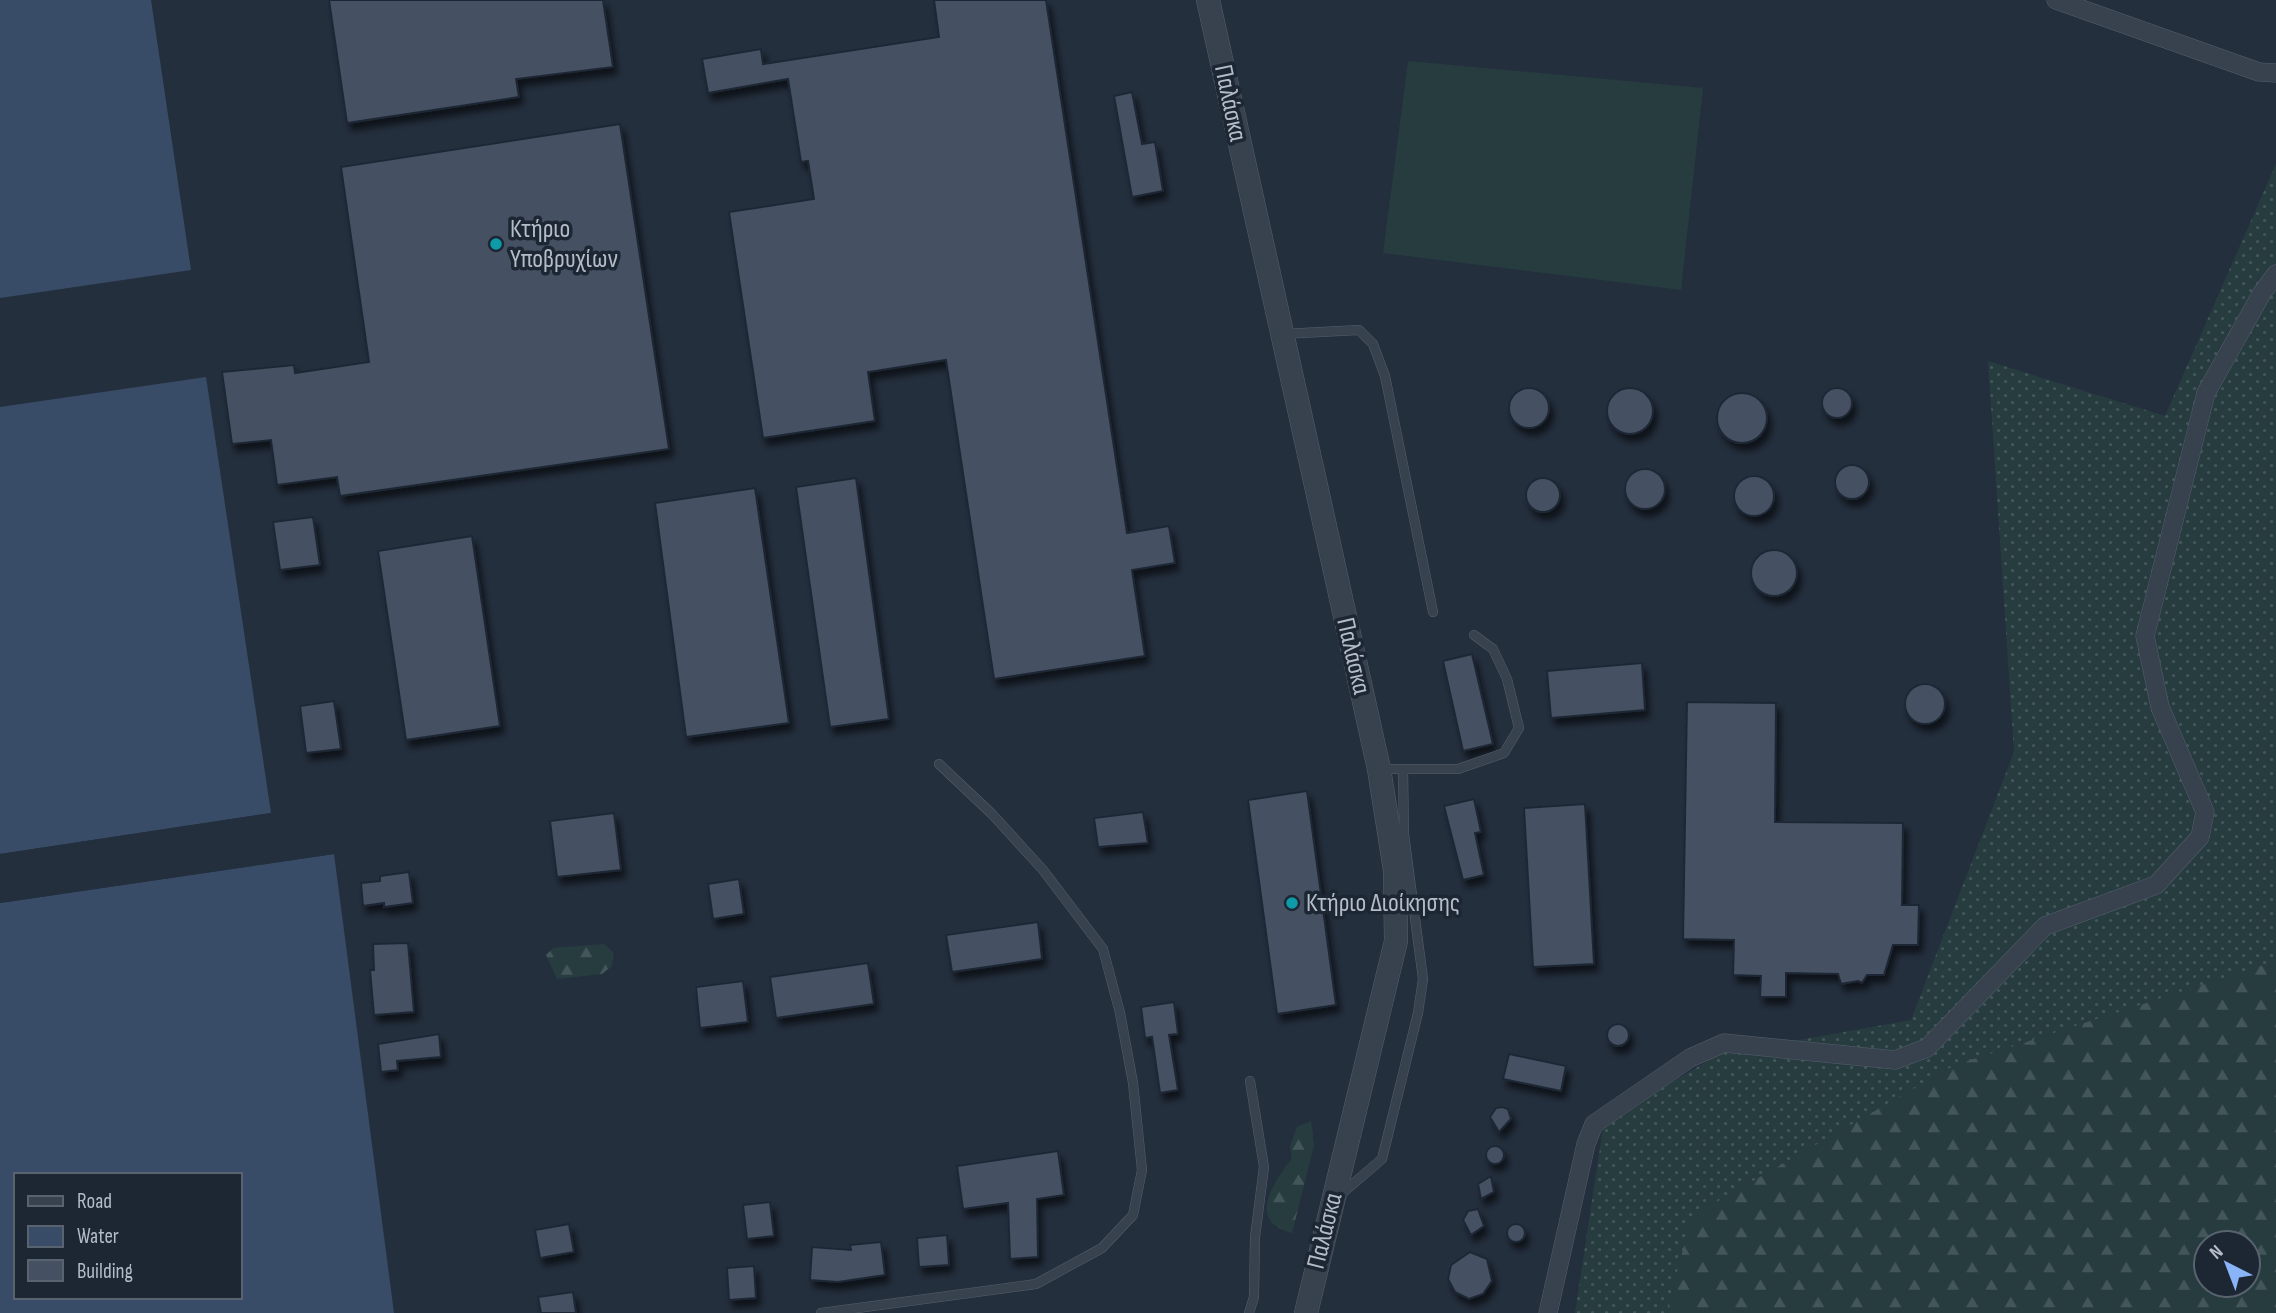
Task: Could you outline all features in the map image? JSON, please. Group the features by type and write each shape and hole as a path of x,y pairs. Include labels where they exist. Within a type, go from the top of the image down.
{"street":[{"name":"Παλάσκα","path":"1208,0 1280,334 1379,769 1395,870 1396,941 1306,1313"},
{"path":"2056,0 2259,72 2276,73"},
{"path":"1548,1313 1586,1144 1594,1124 1690,1058 1724,1043 1895,1060 1927,1048 2045,926 2156,885 2200,837 2206,812 2161,707 2145,636 2206,393 2262,293 2276,274"}],"lane":[{"path":"1280,334 1359,330 1373,344 1385,376 1433,612"},
{"path":"1379,769 1458,769 1504,753 1519,728 1507,679 1493,649 1474,635"},
{"path":"821,1313 1036,1284 1102,1248 1133,1215 1142,1170 1133,1083 1120,1013 1103,949 1043,870 992,814 939,764"},
{"path":"1333,1200 1382,1159 1419,1013 1423,979 1404,834 1403,769"},
{"path":"1249,1313 1254,1297 1255,1237 1264,1167 1250,1080"}],"green space":[{"path":"1408,61 1703,88 1681,290 1383,253"},
{"path":"2276,164 2276,1313 1575,1313 1604,1121 1720,1054 1911,1020 2014,752 1988,361 2165,416"},
{"path":"604,944 614,953 612,966 602,974 557,979 546,955 553,948"},
{"path":"2276,961 2276,1313 1666,1313 1692,1216 1955,1065"},
{"path":"1311,1121 1314,1145 1292,1233 1270,1220 1268,1201 1292,1158 1290,1146 1297,1127"}],"water":[{"path":"0,0 151,0 191,270 0,298"},
{"path":"206,377 271,813 0,854 0,407"},
{"path":"334,854 394,1313 0,1313 0,903"}],"pier":[{"path":"271,813 274,815 0,858 0,854"},
{"path":"330,851 334,854 0,903 0,899"}],"building":[{"path":"329,0 603,0 613,67 516,79 519,97 347,123"},
{"path":"934,0 1046,0 1127,533 1169,526 1175,563 1132,570 1145,656 994,679 946,360 868,372 875,421 763,438 729,212 814,199 808,161 801,162 788,79 708,93 702,59 761,49 763,64 939,37"},
{"path":"1132,92 1142,144 1155,142 1163,191 1132,197 1114,96"},
{"path":"620,124 669,449 340,496 337,477 277,485 271,440 232,444 222,372 294,365 295,373 369,362 341,167"},
{"path":"1529,388 1537,389 1543,394 1548,400 1548,416 1543,422 1537,427 1529,428 1521,427 1515,422 1510,416 1509,408 1510,400 1515,394 1521,389"},
{"path":"1630,388 1646,395 1653,411 1646,427 1630,434 1614,427 1607,411 1614,395"},
{"path":"1837,388 1843,389 1851,397 1851,409 1843,417 1837,418 1831,417 1823,409 1822,403 1823,397 1831,389"},
{"path":"1742,393 1760,400 1767,418 1760,436 1742,443 1724,436 1717,418 1724,400"},
{"path":"1852,465 1864,470 1869,482 1864,494 1852,499 1840,494 1835,482 1840,470"},
{"path":"1645,469 1653,470 1659,475 1664,481 1664,497 1659,503 1653,508 1645,509 1637,508 1631,503 1626,497 1625,489 1626,481 1631,475 1637,470"},
{"path":"1754,476 1762,477 1768,482 1773,488 1773,504 1768,510 1762,515 1754,516 1746,515 1740,510 1735,504 1734,496 1735,488 1740,482 1746,477"},
{"path":"856,478 889,719 830,727 796,487"},
{"path":"1543,478 1555,483 1560,495 1555,507 1543,512 1531,507 1526,495 1531,483"},
{"path":"755,488 789,723 686,737 655,503"},
{"path":"313,517 320,565 280,570 273,522"},
{"path":"472,536 500,726 406,740 378,551"},
{"path":"1774,550 1790,557 1797,573 1790,589 1774,596 1758,589 1751,573 1758,557"},
{"path":"1472,654 1493,744 1463,751 1443,661"},
{"path":"1642,663 1645,710 1551,718 1547,671"},
{"path":"1925,684 1939,690 1945,704 1939,718 1925,724 1911,718 1905,704 1911,690"},
{"path":"334,701 341,749 306,753 300,706"},
{"path":"1687,702 1776,703 1775,822 1903,823 1902,905 1919,905 1918,945 1893,945 1884,975 1867,975 1862,983 1858,981 1841,984 1838,974 1786,973 1786,997 1760,997 1761,976 1733,975 1734,940 1683,939"},
{"name":"Κτήριο Διοίκησης","path":"1307,791 1336,1005 1277,1014 1248,800"},
{"path":"1474,799 1481,832 1475,833 1484,875 1463,880 1444,806"},
{"path":"1585,804 1594,964 1533,967 1524,808"},
{"path":"1143,812 1148,843 1098,847 1094,818"},
{"path":"614,813 621,870 557,877 550,821"},
{"path":"409,872 413,903 384,907 384,903 363,906 361,883 380,881 380,876"},
{"path":"739,879 744,914 713,919 708,884"},
{"path":"1038,922 1042,959 952,972 946,935"},
{"path":"408,943 414,1012 374,1015 370,970 374,970 373,944"},
{"path":"868,963 874,1004 776,1018 770,977"},
{"path":"743,981 748,1022 700,1028 696,987"},
{"path":"1174,1002 1178,1034 1169,1035 1178,1090 1160,1093 1152,1037 1145,1038 1141,1007"},
{"path":"1618,1024 1628,1031 1629,1035 1622,1045 1618,1046 1608,1039 1607,1035 1614,1025"},
{"path":"439,1034 441,1057 397,1061 398,1070 381,1072 378,1044"},
{"path":"1509,1054 1566,1066 1561,1091 1503,1079"},
{"path":"1496,1108 1508,1109 1511,1119 1499,1132 1490,1117"},
{"path":"1495,1146 1501,1149 1504,1155 1501,1161 1495,1164 1489,1161 1486,1155 1489,1149"},
{"path":"1058,1151 1064,1195 1037,1199 1038,1257 1010,1259 1008,1203 963,1209 957,1166"},
{"path":"1491,1176 1494,1192 1481,1199 1478,1184"},
{"path":"770,1202 774,1236 747,1239 743,1205"},
{"path":"1478,1209 1484,1226 1471,1235 1463,1220 1468,1211"},
{"path":"569,1224 574,1252 540,1258 535,1230"},
{"path":"1516,1224 1522,1227 1525,1233 1522,1239 1516,1242 1510,1239 1507,1233 1510,1227"},
{"path":"947,1235 949,1265 919,1267 917,1238"},
{"path":"881,1242 885,1275 838,1282 810,1280 812,1247 851,1250 850,1245"},
{"path":"1470,1252 1487,1259 1492,1281 1483,1294 1469,1299 1455,1292 1448,1279 1451,1265"},
{"path":"754,1266 756,1298 729,1300 727,1268"},
{"path":"573,1292 576,1313 541,1313 538,1297"}],"place":[{"name":"Κτήριο Υποβρυχίων","path":"496,244"},
{"name":"Κτήριο Διοίκησης","path":"1292,903"}]}
